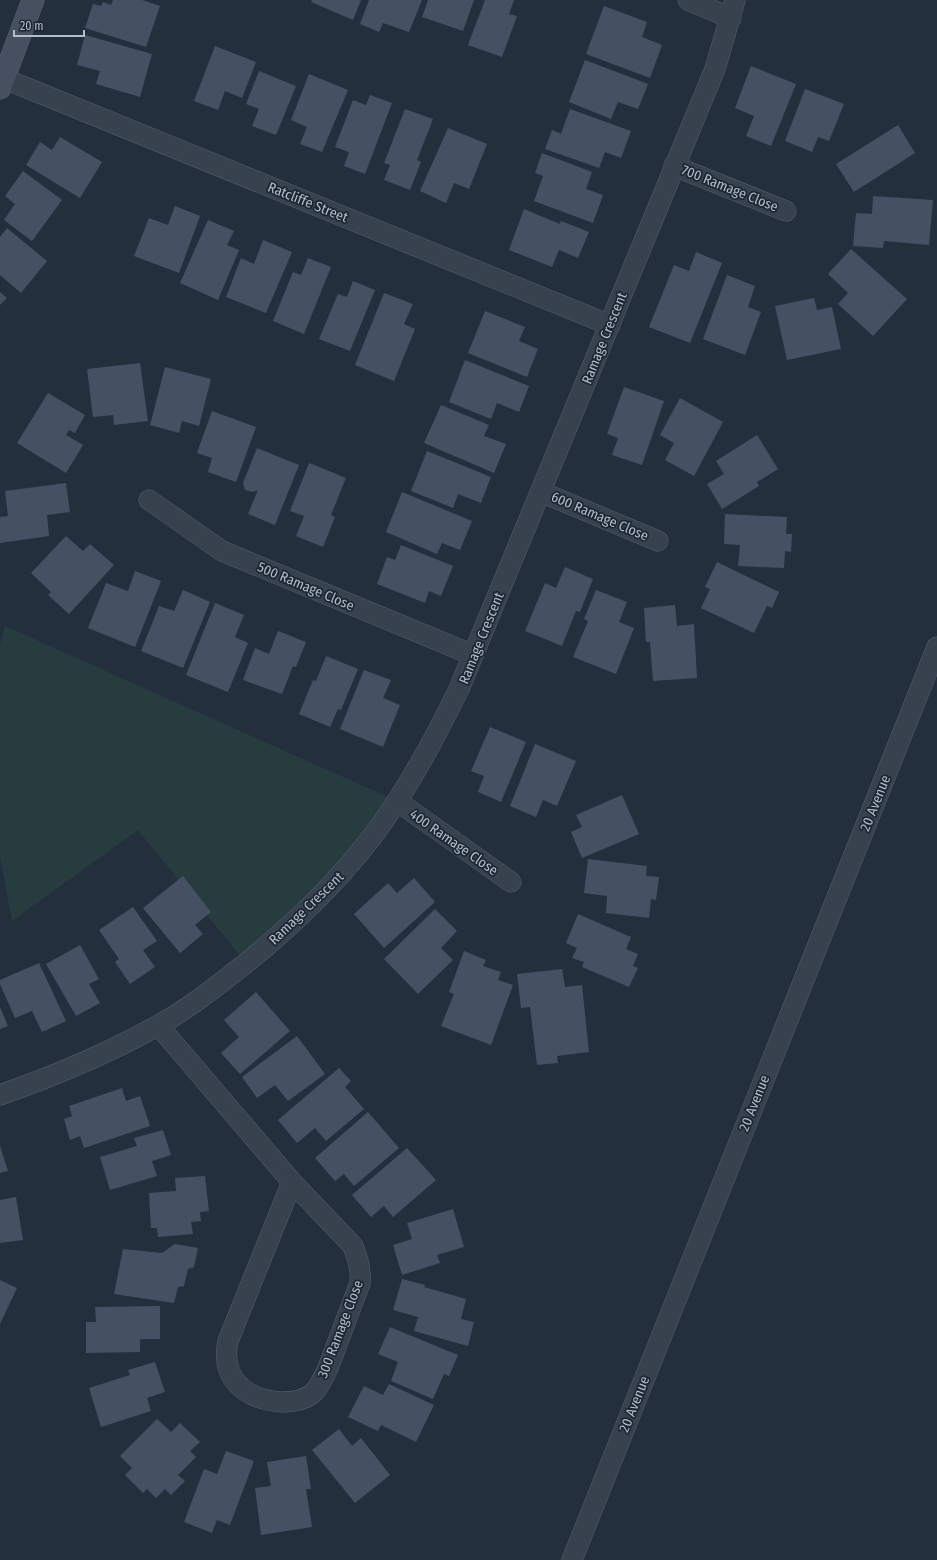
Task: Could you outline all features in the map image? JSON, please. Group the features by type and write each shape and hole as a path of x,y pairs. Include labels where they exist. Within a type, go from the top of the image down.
{"street":[{"path":"2,84 33,0"},
{"path":"688,0 733,9"},
{"name":"Ramage Crescent","path":"0,1095 69,1069 117,1047 158,1026 198,1000 289,928 329,888 378,829 397,802 444,721 473,655 542,492 714,69 733,9"},
{"name":"Ratcliffe Street","path":"2,84 610,325"},
{"name":"700 Ramage Close","path":"674,166 786,211"},
{"name":"600 Ramage Close","path":"542,492 658,541"},
{"name":"500 Ramage Close","path":"149,500 222,550 473,655"},
{"name":"20 Avenue","path":"572,1560 937,647"},
{"name":"400 Ramage Close","path":"397,802 511,882"},
{"name":"300 Ramage Close","path":"158,1026 292,1182 353,1246 361,1269 360,1283 328,1368 312,1394 301,1400 287,1402 271,1401 256,1397 242,1389 232,1378 225,1354 228,1341 292,1182"}],"green space":[{"path":"5,626 397,801 246,963 138,830 12,921 0,857 0,644"}],"building":[{"path":"113,0 142,0 160,6 146,47 85,28 93,4 101,6 103,2 111,5"},
{"path":"312,0 361,0 353,20 311,2"},
{"path":"369,0 422,0 409,32 383,23 379,32 360,24"},
{"path":"428,0 474,0 463,31 422,17"},
{"path":"485,0 514,0 509,14 517,16 502,57 468,45"},
{"path":"604,6 647,22 642,37 662,45 650,78 586,54"},
{"path":"85,35 152,54 140,97 96,84 100,71 77,65"},
{"path":"215,46 256,62 242,98 225,91 218,110 194,101"},
{"path":"585,60 648,84 638,109 618,102 611,119 569,102"},
{"path":"751,66 796,84 771,146 746,136 754,116 735,108"},
{"path":"259,71 296,86 276,135 252,126 259,109 246,104"},
{"path":"309,74 348,90 322,152 300,144 307,127 291,120"},
{"path":"805,89 844,104 829,141 818,137 812,152 785,141"},
{"path":"370,95 392,103 365,174 344,166 349,152 335,147 353,100 366,105"},
{"path":"405,109 433,119 417,160 421,162 410,190 384,180 390,165 384,163"},
{"path":"570,109 631,131 621,158 605,152 599,168 545,149 552,130 561,134"},
{"path":"898,125 915,153 854,192 836,164"},
{"path":"448,128 487,144 469,189 454,183 446,203 420,191"},
{"path":"60,137 102,162 80,198 26,165 40,142 52,150"},
{"path":"542,153 592,172 586,189 603,195 593,223 534,201 543,176 535,173"},
{"path":"23,171 62,200 32,241 4,220 15,204 5,196"},
{"path":"873,196 933,200 929,245 884,241 883,248 853,246 856,213 872,214"},
{"path":"175,206 200,216 179,273 134,256 149,218 168,225"},
{"path":"524,209 560,224 561,221 589,232 578,258 559,250 552,267 509,250"},
{"path":"208,220 234,231 227,245 239,250 218,300 180,283"},
{"path":"7,228 47,261 21,293 0,275 0,237"},
{"path":"263,240 292,252 266,313 226,297 241,258 254,264"},
{"path":"851,249 907,299 873,336 838,304 848,293 828,274"},
{"path":"696,252 722,263 690,343 649,327 674,265 689,271"},
{"path":"308,258 331,267 304,334 273,321 293,272 301,275"},
{"path":"727,275 755,286 748,307 761,312 745,355 703,339"},
{"path":"353,281 375,290 350,351 319,339 338,294 347,297"},
{"path":"0,292 7,298 0,305"},
{"path":"384,293 413,304 404,324 415,329 394,381 355,365"},
{"path":"814,298 817,310 832,307 841,349 787,360 775,306"},
{"path":"485,311 525,327 519,341 538,349 527,377 468,353"},
{"path":"465,360 529,386 519,412 497,403 491,419 449,402"},
{"path":"140,363 148,421 114,425 113,415 93,417 87,369"},
{"path":"165,367 211,379 199,426 182,421 179,433 150,425"},
{"path":"624,387 664,401 642,465 612,455 618,438 607,434"},
{"path":"48,393 85,415 75,433 69,430 66,435 83,445 66,473 17,443"},
{"path":"680,398 723,422 694,476 665,460 674,443 660,435"},
{"path":"441,405 489,425 484,436 506,444 494,473 424,443"},
{"path":"212,411 256,427 236,482 208,472 212,458 197,453"},
{"path":"757,435 778,469 757,482 759,486 722,509 707,484 724,474 716,461"},
{"path":"257,448 299,465 275,525 248,514 258,490 253,492 245,490 243,483"},
{"path":"427,451 491,477 481,503 458,494 453,508 411,491"},
{"path":"309,463 346,478 331,515 335,517 323,547 296,536 304,516 290,511"},
{"path":"66,483 70,512 47,515 49,536 0,543 0,517 8,516 5,491"},
{"path":"402,492 472,521 460,550 442,543 437,554 386,532"},
{"path":"725,514 787,517 786,534 792,534 791,552 785,551 784,568 738,566 740,545 724,544"},
{"path":"66,536 83,551 90,544 114,565 69,614 48,595 51,592 31,573"},
{"path":"401,545 453,566 441,596 429,591 425,603 377,584 387,557 395,560"},
{"path":"717,562 779,592 772,608 767,606 754,633 701,608 710,589 705,587"},
{"path":"565,567 593,579 580,612 576,611 562,646 525,631 545,583 556,588"},
{"path":"135,571 161,581 135,647 88,628 106,583 128,591"},
{"path":"183,590 210,602 183,668 141,651 159,606 174,611"},
{"path":"596,590 627,602 619,622 634,628 616,674 573,657 588,621 584,619"},
{"path":"215,603 244,615 235,637 248,643 228,692 186,675"},
{"path":"675,605 677,626 694,624 697,678 653,681 650,642 646,642 644,608"},
{"path":"278,631 306,642 296,667 293,666 282,694 243,680 255,648 269,654"},
{"path":"326,656 358,669 341,710 338,709 330,727 299,714 313,680 316,681"},
{"path":"364,670 391,680 383,698 400,705 383,747 340,729"},
{"path":"490,727 526,742 501,802 478,792 484,776 471,771"},
{"path":"535,744 576,761 557,806 543,800 536,817 510,806"},
{"path":"622,795 639,834 582,858 571,832 582,827 576,815"},
{"path":"588,859 647,866 646,876 659,877 656,900 651,899 649,918 606,913 607,896 584,893"},
{"path":"183,876 211,912 195,925 203,934 180,953 143,908"},
{"path":"414,878 435,902 384,948 354,914 388,883 397,893"},
{"path":"133,907 157,941 143,950 155,967 130,984 115,962 119,959 99,930"},
{"path":"435,909 457,931 441,948 453,960 418,994 384,959"},
{"path":"578,914 631,937 626,949 638,954 633,966 638,968 629,987 582,967 584,962 572,958 577,948 566,943"},
{"path":"80,945 99,979 89,984 100,1003 76,1016 46,964"},
{"path":"464,951 486,960 483,966 501,972 498,980 513,985 491,1045 441,1026 454,994 449,992"},
{"path":"39,963 66,1021 42,1032 32,1011 15,1018 0,984 0,980"},
{"path":"562,969 565,987 582,985 589,1052 557,1056 558,1063 537,1065 530,1007 521,1008 517,974"},
{"path":"256,992 290,1031 240,1074 221,1053 239,1037 224,1020"},
{"path":"0,1007 8,1026 0,1029"},
{"path":"297,1036 325,1074 288,1101 275,1085 257,1098 242,1077"},
{"path":"339,1068 351,1081 345,1087 364,1109 326,1141 315,1128 297,1143 278,1120"},
{"path":"122,1088 126,1101 140,1096 150,1126 84,1148 80,1136 70,1140 64,1119 72,1116 69,1106"},
{"path":"368,1112 399,1148 354,1186 344,1174 335,1181 315,1158"},
{"path":"163,1130 171,1155 152,1161 157,1176 110,1190 100,1157 137,1146 134,1138"},
{"path":"0,1146 8,1171 0,1173"},
{"path":"407,1148 436,1180 393,1217 384,1206 371,1217 352,1195"},
{"path":"205,1176 209,1211 200,1212 201,1221 191,1222 193,1234 158,1237 157,1228 151,1228 149,1193 176,1191 175,1178"},
{"path":"16,1197 23,1240 0,1243 0,1200"},
{"path":"453,1209 464,1247 437,1255 440,1263 402,1275 393,1245 412,1239 407,1223"},
{"path":"175,1244 198,1248 194,1267 188,1269 184,1286 178,1287 174,1303 114,1294 123,1249 162,1253"},
{"path":"402,1279 466,1299 461,1319 474,1322 468,1346 414,1331 418,1317 393,1310"},
{"path":"0,1280 17,1288 0,1324"},
{"path":"160,1306 160,1339 140,1339 140,1352 86,1353 86,1322 96,1322 95,1307"},
{"path":"390,1327 458,1355 449,1376 444,1374 433,1399 391,1381 398,1362 378,1354"},
{"path":"155,1362 165,1392 147,1398 151,1411 101,1427 89,1388 130,1375 128,1370"},
{"path":"389,1384 434,1405 416,1442 381,1425 378,1431 348,1417 364,1386 383,1395"},
{"path":"157,1419 171,1432 180,1423 200,1442 190,1451 196,1457 178,1475 185,1481 171,1495 165,1489 156,1498 147,1489 143,1493 125,1475 132,1468 120,1456"},
{"path":"339,1429 352,1446 361,1438 390,1475 355,1503 312,1450"},
{"path":"226,1451 254,1461 230,1525 217,1520 212,1533 184,1522 204,1469 217,1474"},
{"path":"306,1456 311,1489 306,1489 312,1527 261,1535 255,1488 271,1486 267,1462"}]}
